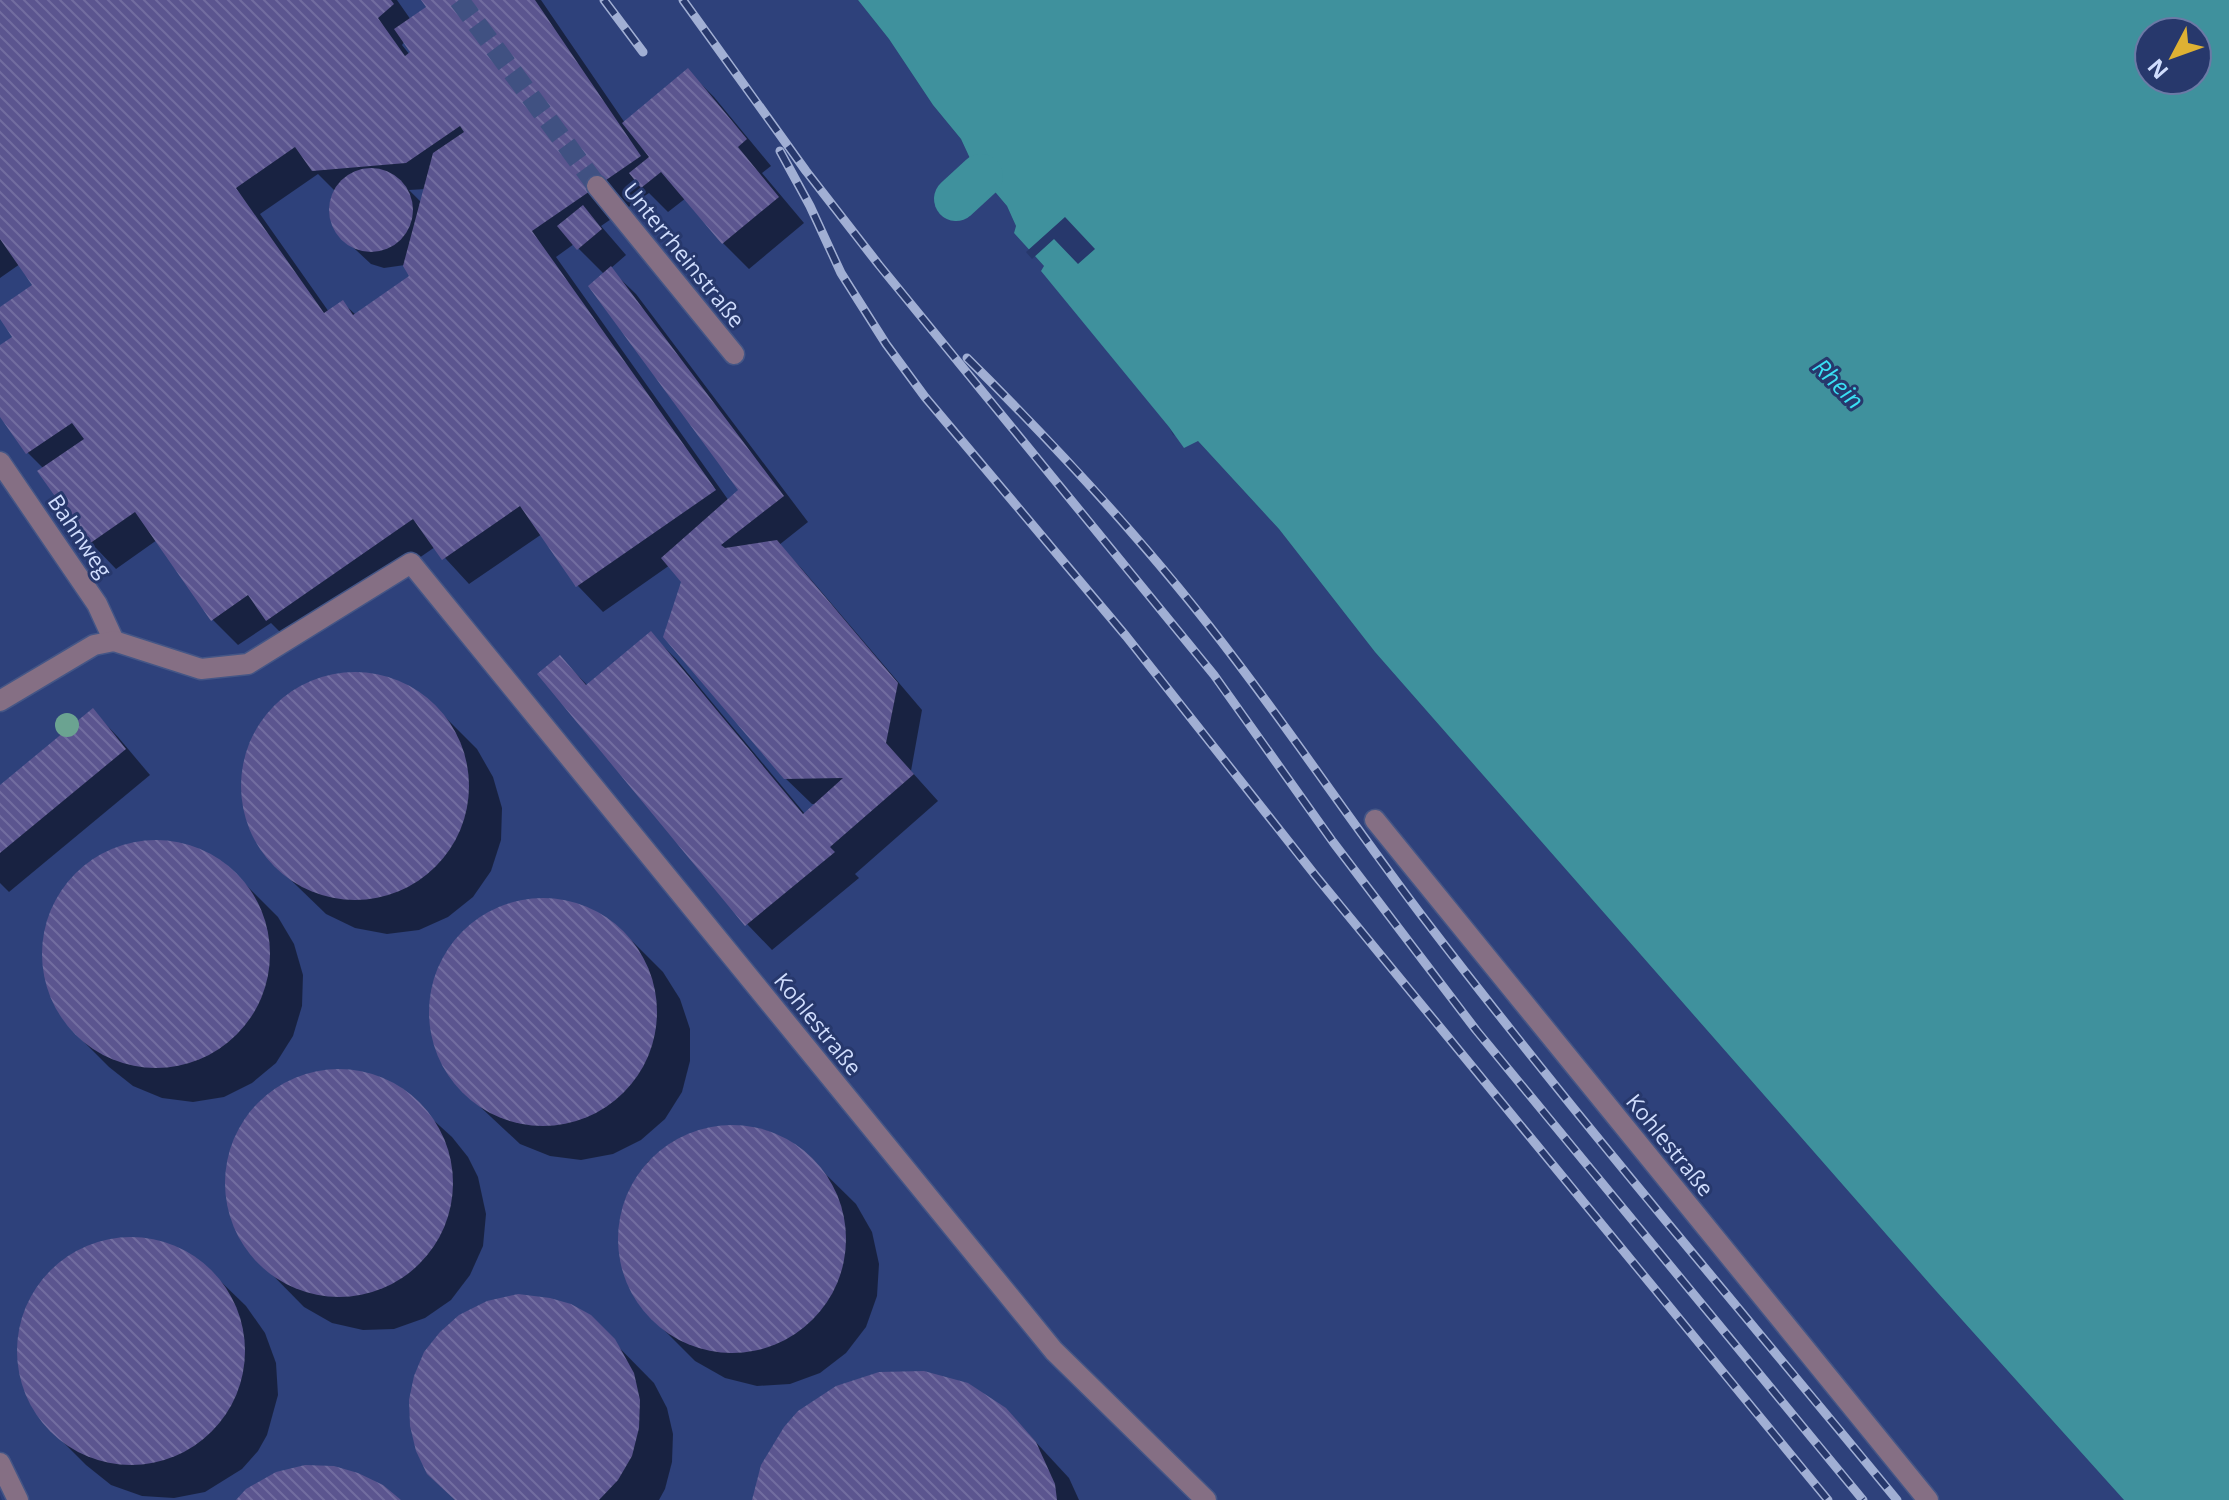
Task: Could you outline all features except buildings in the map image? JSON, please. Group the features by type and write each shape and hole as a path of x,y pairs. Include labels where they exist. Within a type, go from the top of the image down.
{"lane":[{"name":"Unterrheinstraße","path":"597,186 734,354"},
{"name":"Bahnweg","path":"0,462 97,604 114,641"},
{"name":"Kohlestraße","path":"114,641 201,669 248,664 411,563 1054,1351 1206,1500"},
{"path":"0,701 94,645 114,641"},
{"name":"Kohlestraße","path":"1375,820 1928,1500"},
{"path":"0,1463 18,1500"}],"shaded area":[{"path":"0,0 858,0 961,139 974,167 1007,206 1016,226 1014,233 1044,266 1173,435 1198,441 1279,529 1375,652 1936,1291 2124,1500 2,1500"}],"water":[{"name":"Rhein","path":"858,0 2229,0 2229,1500 2124,1500 1936,1291 1375,652 1279,529 1198,441 1184,448 1041,271 1044,266 1014,233 1016,226 1007,206 974,167 961,139 933,105 889,39"}],"pier":[{"path":"1065,217 1095,249 1078,264 1054,239 1032,259 1026,252"}],"waterway":[{"path":"956,199 981,176"}],"tunnel":[{"path":"459,0 597,186"}],"railway":[{"path":"604,0 643,52"},
{"path":"683,0 806,171 879,265 1214,675 1333,842 1476,1030 1863,1500"},
{"path":"780,151 841,273 886,344 925,397 1126,636 1315,875 1828,1500"},
{"path":"967,358 1039,431 1174,582 1237,662 1405,893 1486,998 1897,1500"}]}
